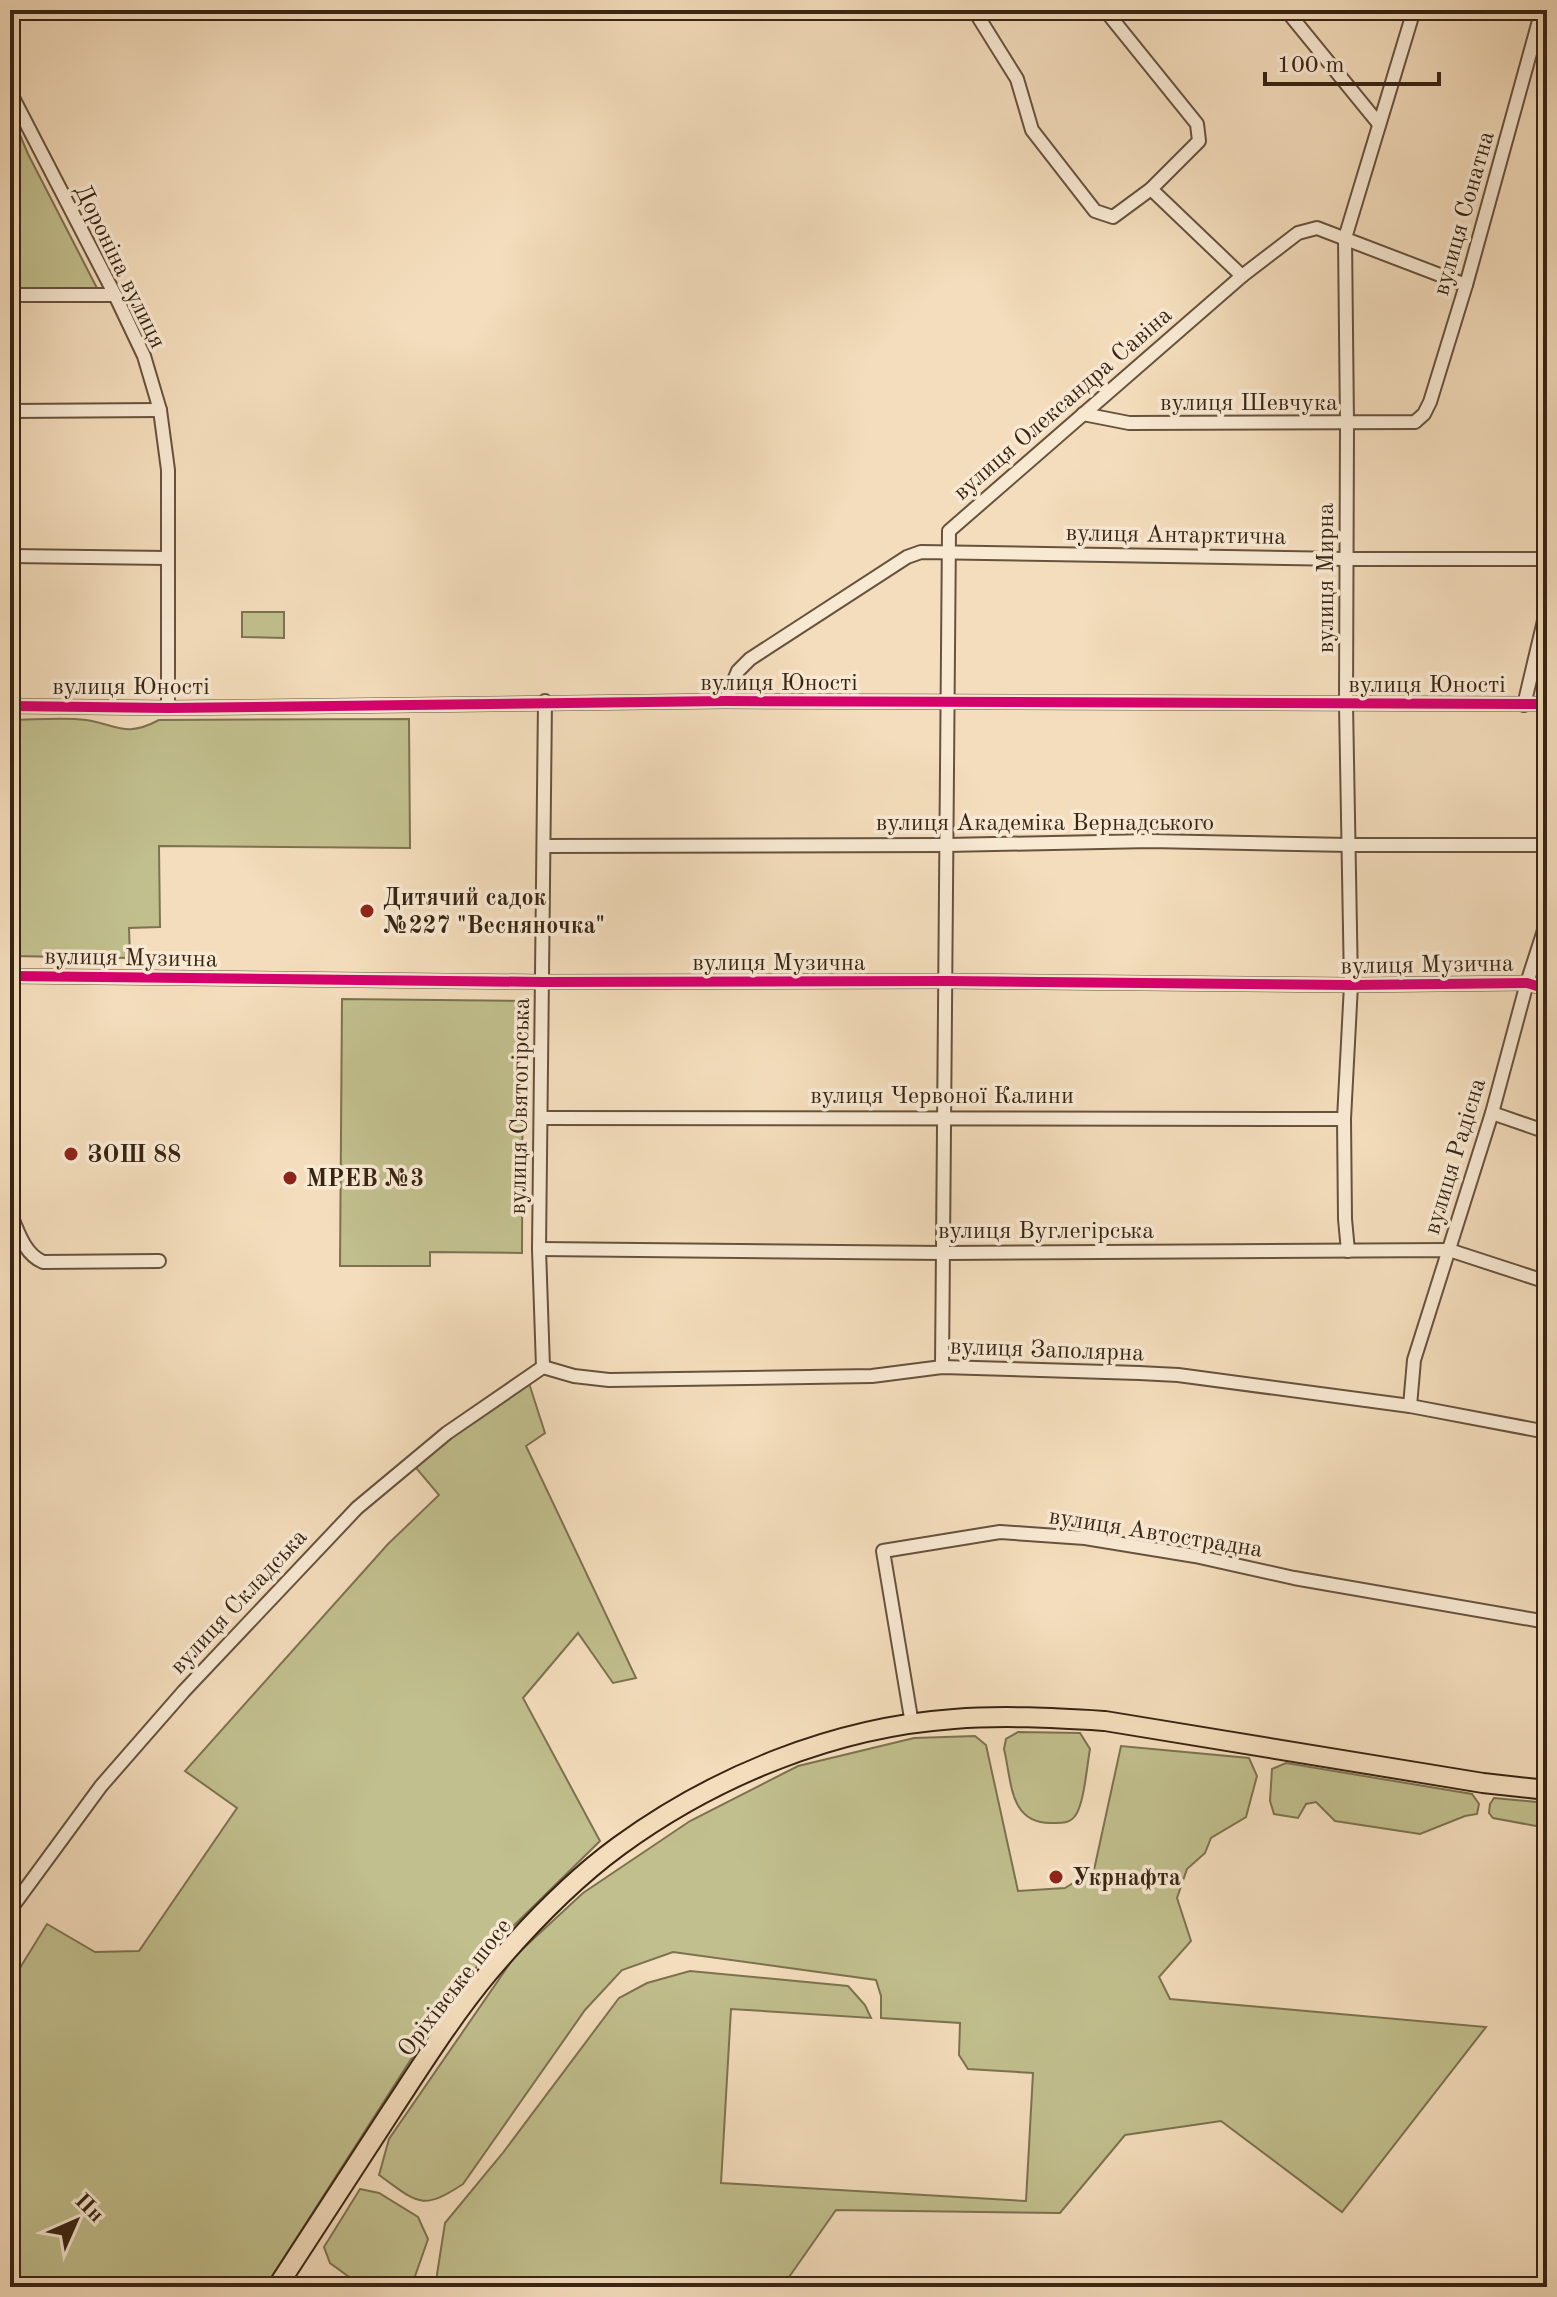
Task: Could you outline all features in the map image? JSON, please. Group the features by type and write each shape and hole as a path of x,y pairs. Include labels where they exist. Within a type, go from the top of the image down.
{"highway":[{"name":"Оріхівське шосе","path":"277,2287 448,2025 518,1940 583,1874 620,1845 676,1810 733,1779 811,1747 861,1733 912,1724 989,1717 1105,1721 1483,1783 1547,1790"}],"street":[{"path":"974,10 1017,79 1032,130 1095,211 1113,217 1151,189 1199,141 1197,124 1105,10"},
{"path":"1286,10 1379,124"},
{"name":"вулиця Мирна","path":"1348,1251 1344,1119 1351,985 1346,704 1345,238 1414,10"},
{"name":"вулиця Сонатна","path":"1415,422 1430,402 1466,285 1542,10"},
{"name":"Дороніна вулиця","path":"10,92 144,356 160,410 168,470 168,708"},
{"path":"1151,189 1242,276"},
{"name":"вулиця Олександра Савіна","path":"948,552 949,531 1242,276 1298,233 1317,228 1466,285"},
{"path":"10,295 115,295"},
{"path":"10,411 160,410"},
{"name":"вулиця Шевчука","path":"1083,414 1129,423 1415,422"},
{"path":"725,701 738,671 750,659 907,557 921,552 948,552 942,1367"},
{"name":"вулиця Антарктична","path":"948,552 1547,559"},
{"path":"10,556 167,558"},
{"path":"1524,705 1547,608"},
{"name":"вулиця Юності","path":"10,706 168,708 545,701 1547,704"},
{"name":"вулиця Святогірська","path":"543,1367 539,1249 545,701"},
{"name":"вулиця Академіка Вернадського","path":"544,846 1151,841 1547,845"},
{"name":"вулиця Радісна","path":"1410,1406 1414,1360 1492,1113 1547,921"},
{"name":"вулиця Музична","path":"10,976 542,982 1527,983 1547,989"},
{"path":"1492,1113 1547,1132"},
{"name":"вулиця Червоної Калини","path":"541,1118 1344,1119"},
{"path":"10,1213 28,1251 43,1262 159,1261"},
{"name":"вулиця Вуглегірська","path":"539,1249 944,1253 1449,1250 1547,1282"},
{"name":"вулиця Заполярна","path":"543,1367 574,1376 609,1380 872,1376 942,1367 1178,1375 1410,1406 1547,1432"},
{"name":"вулиця Складська","path":"10,1909 101,1786 184,1691 357,1508 447,1433 543,1367"},
{"name":"вулиця Автострадна","path":"912,1724 883,1551 898,1548 1000,1532 1085,1538 1547,1622"}],"shaded area":[{"path":"10,111 28,154 98,290 10,291"},
{"path":"242,612 284,612 284,638 242,637"},
{"path":"77,719 129,729 159,720 409,719 410,848 159,846 160,927 129,928 130,958 10,956 10,720"},
{"path":"342,999 523,1001 522,1253 430,1252 430,1266 340,1266"},
{"path":"527,1377 545,1433 526,1446 636,1678 613,1683 578,1633 523,1698 600,1841 499,1940 449,2000 265,2287 10,2287 10,1984 47,1924 95,1952 139,1951 237,1808 185,1771 388,1544 439,1495 411,1462"},
{"path":"1018,1732 1080,1733 1090,1749 1081,1803 1070,1820 1058,1823 1038,1821 1020,1809 1011,1787 1004,1749 1006,1739"},
{"path":"975,1736 986,1745 1018,1891 1065,1888 1094,1870 1121,1746 1249,1758 1257,1776 1246,1817 1211,1838 1205,1853 1187,1869 1177,1898 1191,1941 1159,1977 1170,1999 1486,2027 1342,2212 1221,2121 1125,2135 1060,2213 836,2210 782,2287 429,2287 436,2281 445,2223 502,2154 619,1998 647,1983 690,1971 848,1986 865,2005 871,2018 731,2009 721,2183 1026,2201 1033,2073 968,2069 959,2055 960,2023 881,2018 881,1996 876,1980 673,1952 622,1970 585,2010 463,2184 428,2201 411,2197 379,2175 389,2139 515,1956 583,1893 690,1821 798,1766 914,1738"},
{"path":"1286,1763 1472,1794 1479,1804 1477,1814 1420,1834 1335,1821 1316,1802 1306,1804 1298,1818 1274,1814 1270,1801 1272,1769"},
{"path":"1494,1798 1547,1803 1547,1828 1493,1818 1489,1813"},
{"path":"360,2189 379,2193 418,2217 428,2239 413,2282 408,2287 363,2287 330,2263 324,2247"}],"cycle path":[{"path":"10,706 168,708 725,701 1547,704"},
{"path":"10,976 542,982 1527,983 1547,989"}],"place":[{"name":"Дитячий садок №227 \"Весняночка\"","path":"367,911"},
{"name":"ЗОШ 88","path":"71,1154"},
{"name":"МРЕВ №3","path":"290,1178"},
{"name":"Укрнафта","path":"1056,1877"}]}
